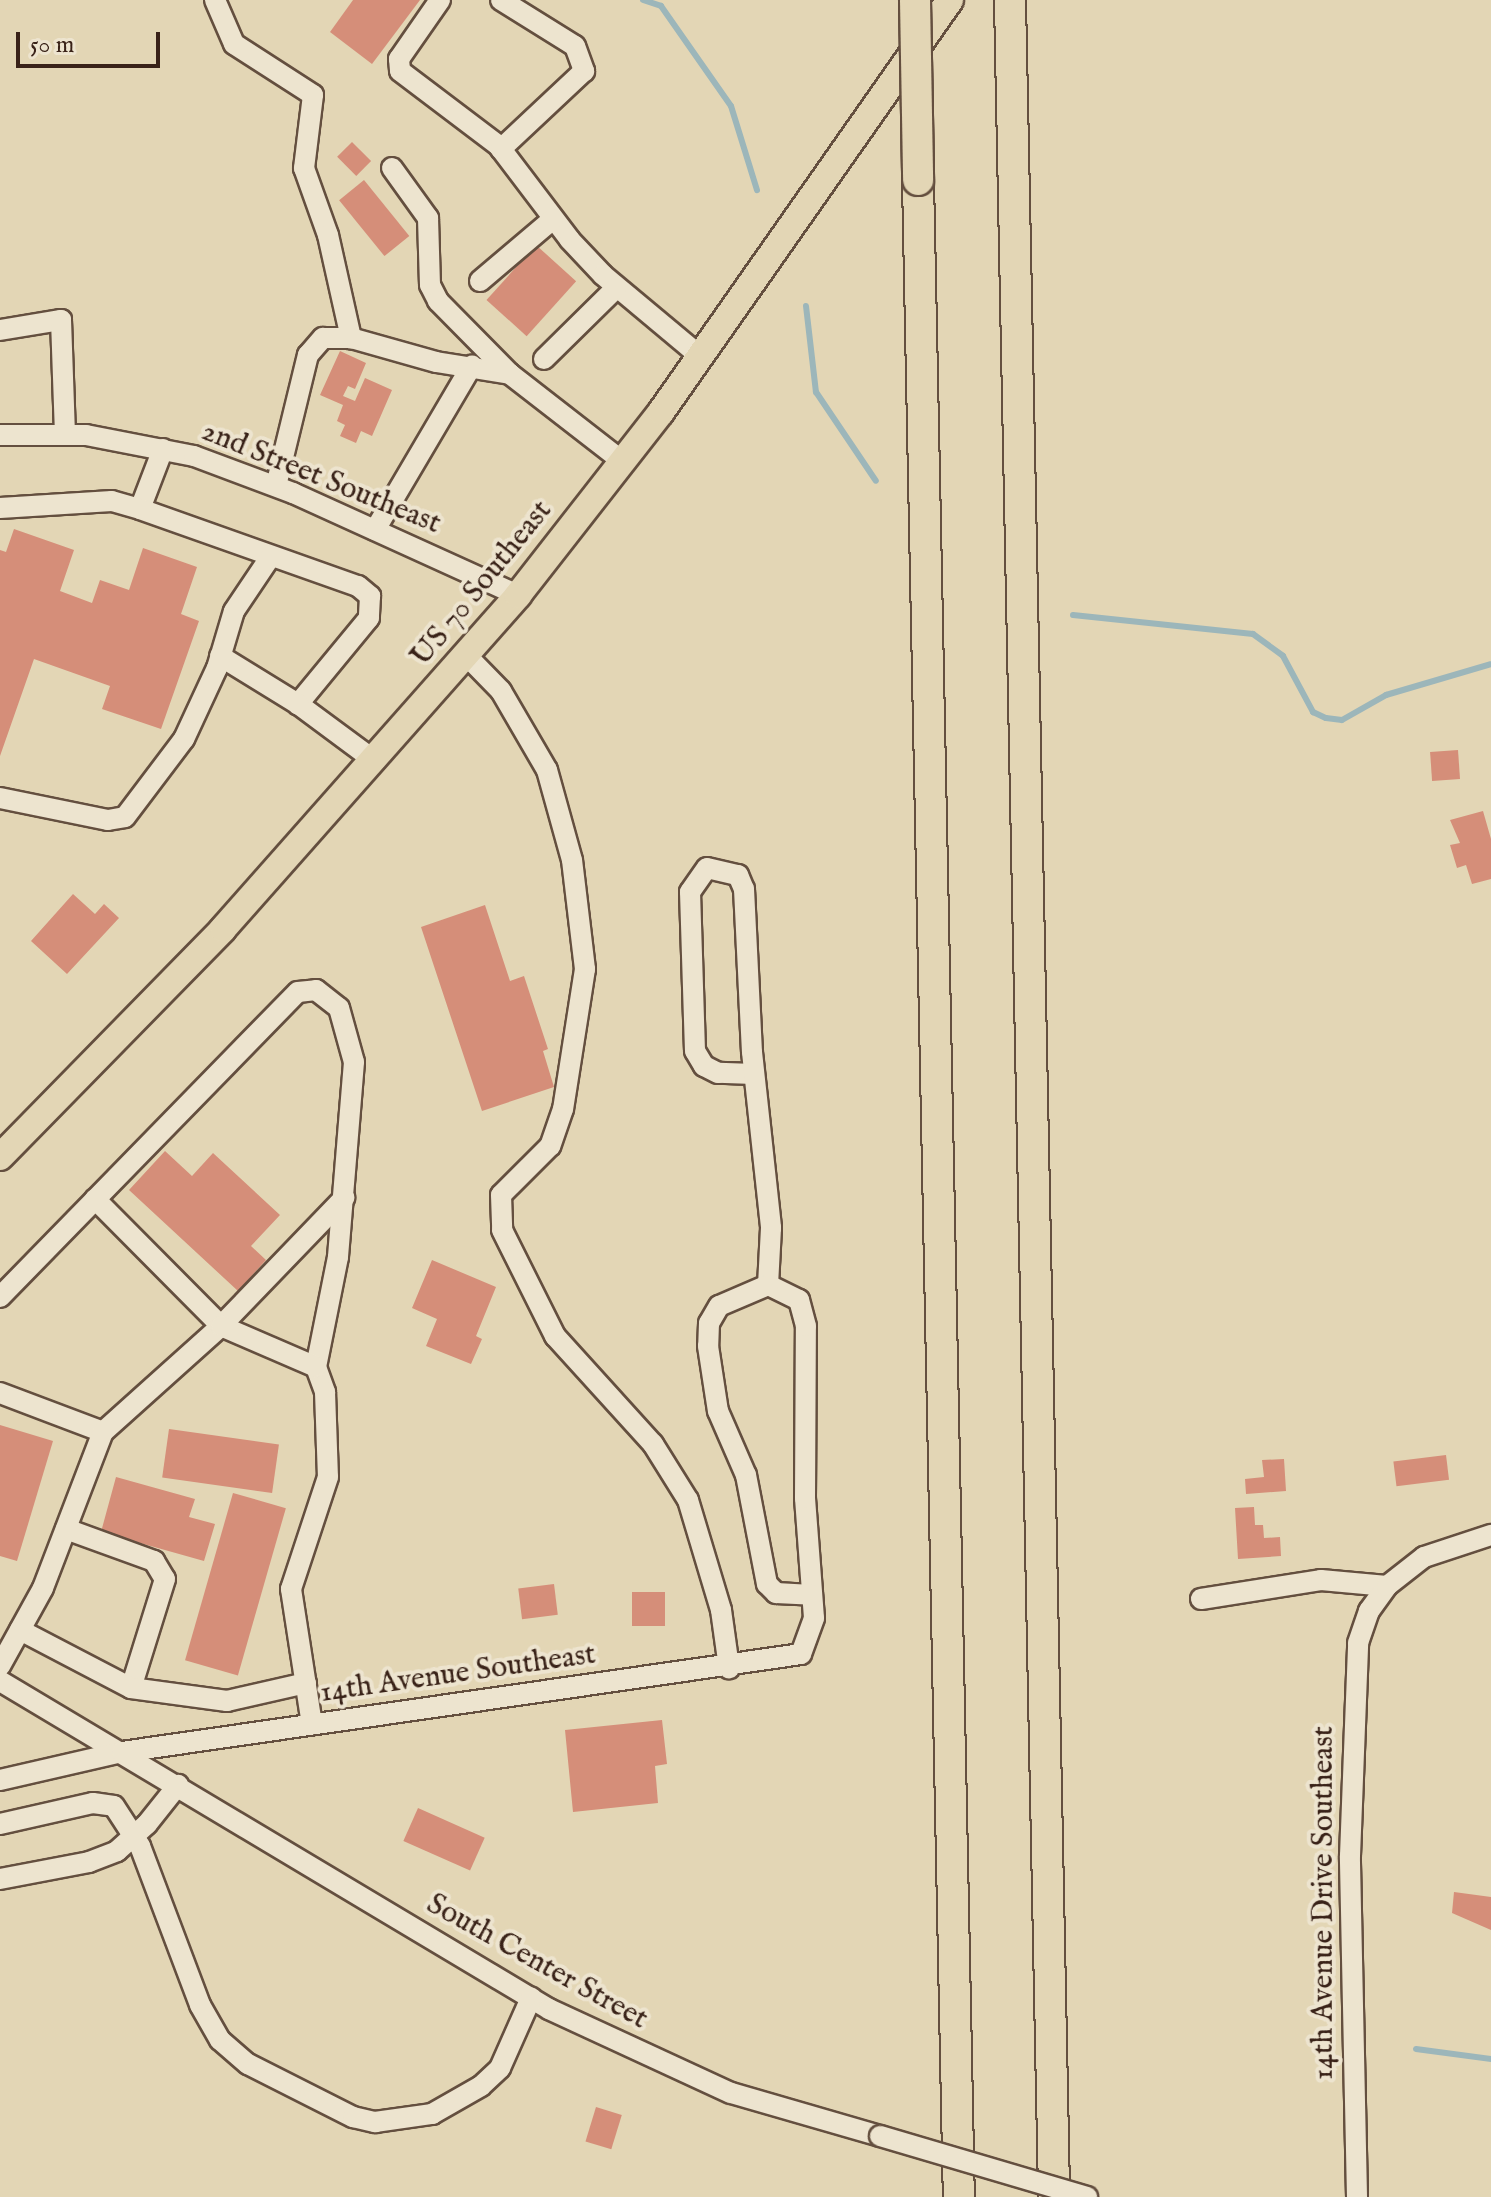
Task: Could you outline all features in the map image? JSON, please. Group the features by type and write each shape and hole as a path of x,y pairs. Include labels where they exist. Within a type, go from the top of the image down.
{"highway":[{"path":"915,0 959,2197"},
{"path":"1010,0 1054,2197"}],"main road":[{"name":"US 70 Southeast","path":"0,1157 223,929 375,761 518,595 701,357 950,0"}],"street":[{"path":"215,0 234,44 313,95 304,168 328,235 351,338"},
{"path":"440,0 398,67 501,149 553,219 616,288 701,357"},
{"path":"501,0 575,46 584,71 501,149"},
{"path":"392,168 428,218 430,285 438,301 510,374 622,461"},
{"path":"480,281 553,219"},
{"path":"544,359 616,288"},
{"path":"0,330 61,320 65,435"},
{"path":"276,486 308,355 323,338 351,338 436,362 472,365 510,374"},
{"path":"375,530 472,365"},
{"name":"2nd Street Southeast","path":"0,435 65,435 163,449 276,486 518,595"},
{"path":"140,509 163,449"},
{"path":"0,508 112,501 358,586 370,596 373,607 369,618 298,704"},
{"path":"0,798 108,820 125,817 184,739 220,656 234,611 271,556"},
{"path":"466,655 501,691 547,770 572,860 585,969 563,1109 550,1146 501,1195 502,1230 555,1336 653,1444 688,1500 721,1610 729,1668"},
{"path":"220,656 298,704 375,761"},
{"path":"754,1074 718,1073 704,1066 695,1051 690,892 707,868 738,875 744,889 754,1074 771,1228 768,1285"},
{"path":"0,1297 298,992 316,990 339,1008 354,1062 344,1198 316,1367 325,1392 328,1477 291,1589 312,1724"},
{"path":"0,1666 66,1529 103,1432 221,1326 344,1198"},
{"path":"95,1199 221,1326 316,1367"},
{"path":"768,1285 799,1300 806,1326 805,1498 812,1595 776,1593 767,1584 746,1475 718,1411 708,1346 709,1323 719,1306 768,1285"},
{"path":"0,1393 103,1432"},
{"path":"66,1529 154,1561 165,1579 131,1688"},
{"path":"1201,1599 1321,1580 1387,1586 1424,1557 1491,1535"},
{"name":"14th Avenue Drive Southeast","path":"1357,2197 1350,1856 1353,1685 1358,1643 1369,1611 1387,1586"},
{"name":"14th Avenue Southeast","path":"0,1780 122,1752 729,1668 801,1654 814,1618 812,1595"},
{"path":"20,1630 131,1688 227,1701 306,1683"},
{"name":"South Center Street","path":"0,1681 531,1998 703,2082 1087,2197"},
{"path":"0,1879 89,1862 117,1851 178,1785"},
{"path":"0,1824 93,1803 114,1806 133,1833 200,2005 220,2040 248,2064 353,2117 375,2122 432,2114 481,2086 500,2068 531,1998"}],"building":[{"path":"353,0 420,0 372,64 330,32"},
{"path":"352,142 371,161 356,176 337,157"},
{"path":"364,180 409,236 384,256 339,200"},
{"path":"536,245 576,281 527,336 486,300"},
{"path":"340,351 366,363 355,389 348,386 343,396 355,401 365,378 392,390 372,436 361,431 356,443 340,436 345,425 337,421 343,405 320,395"},
{"path":"14,529 74,550 60,591 92,603 100,580 129,590 143,548 197,567 181,614 199,621 161,729 102,709 110,686 34,659 0,756 0,550 6,552"},
{"path":"1458,750 1460,779 1432,781 1430,752"},
{"path":"1483,811 1491,839 1491,879 1472,884 1466,865 1457,868 1450,845 1460,843 1450,820"},
{"path":"73,894 95,914 104,904 119,918 67,974 31,941"},
{"path":"485,905 510,981 524,976 548,1049 543,1051 554,1087 482,1111 421,927"},
{"path":"165,1151 192,1176 213,1153 280,1215 251,1246 266,1260 238,1291 129,1190"},
{"path":"432,1260 496,1287 476,1336 482,1339 471,1364 426,1346 437,1319 412,1308"},
{"path":"0,1425 53,1441 17,1561 0,1556"},
{"path":"169,1429 279,1444 272,1493 162,1478"},
{"path":"1446,1455 1449,1480 1396,1486 1393,1461"},
{"path":"1284,1459 1286,1491 1246,1494 1245,1479 1264,1477 1262,1460"},
{"path":"116,1477 195,1499 189,1517 215,1524 204,1561 101,1532"},
{"path":"233,1493 286,1508 238,1675 185,1660"},
{"path":"1254,1507 1255,1525 1263,1525 1264,1538 1280,1537 1281,1556 1238,1559 1235,1508"},
{"path":"554,1584 558,1615 522,1619 518,1588"},
{"path":"632,1592 665,1592 665,1626 632,1626"},
{"path":"662,1720 667,1764 655,1766 658,1803 573,1812 565,1730"},
{"path":"418,1808 485,1838 470,1871 403,1841"},
{"path":"1454,1892 1491,1897 1491,1930 1452,1913"},
{"path":"596,2107 622,2115 611,2149 585,2141"}],"waterway":[{"path":"643,0 661,6 731,106 757,190"},
{"path":"806,306 816,392 876,481"},
{"path":"1073,615 1253,634 1283,656 1313,712 1342,720 1386,695 1491,664"},
{"path":"1416,2049 1491,2059"}]}
